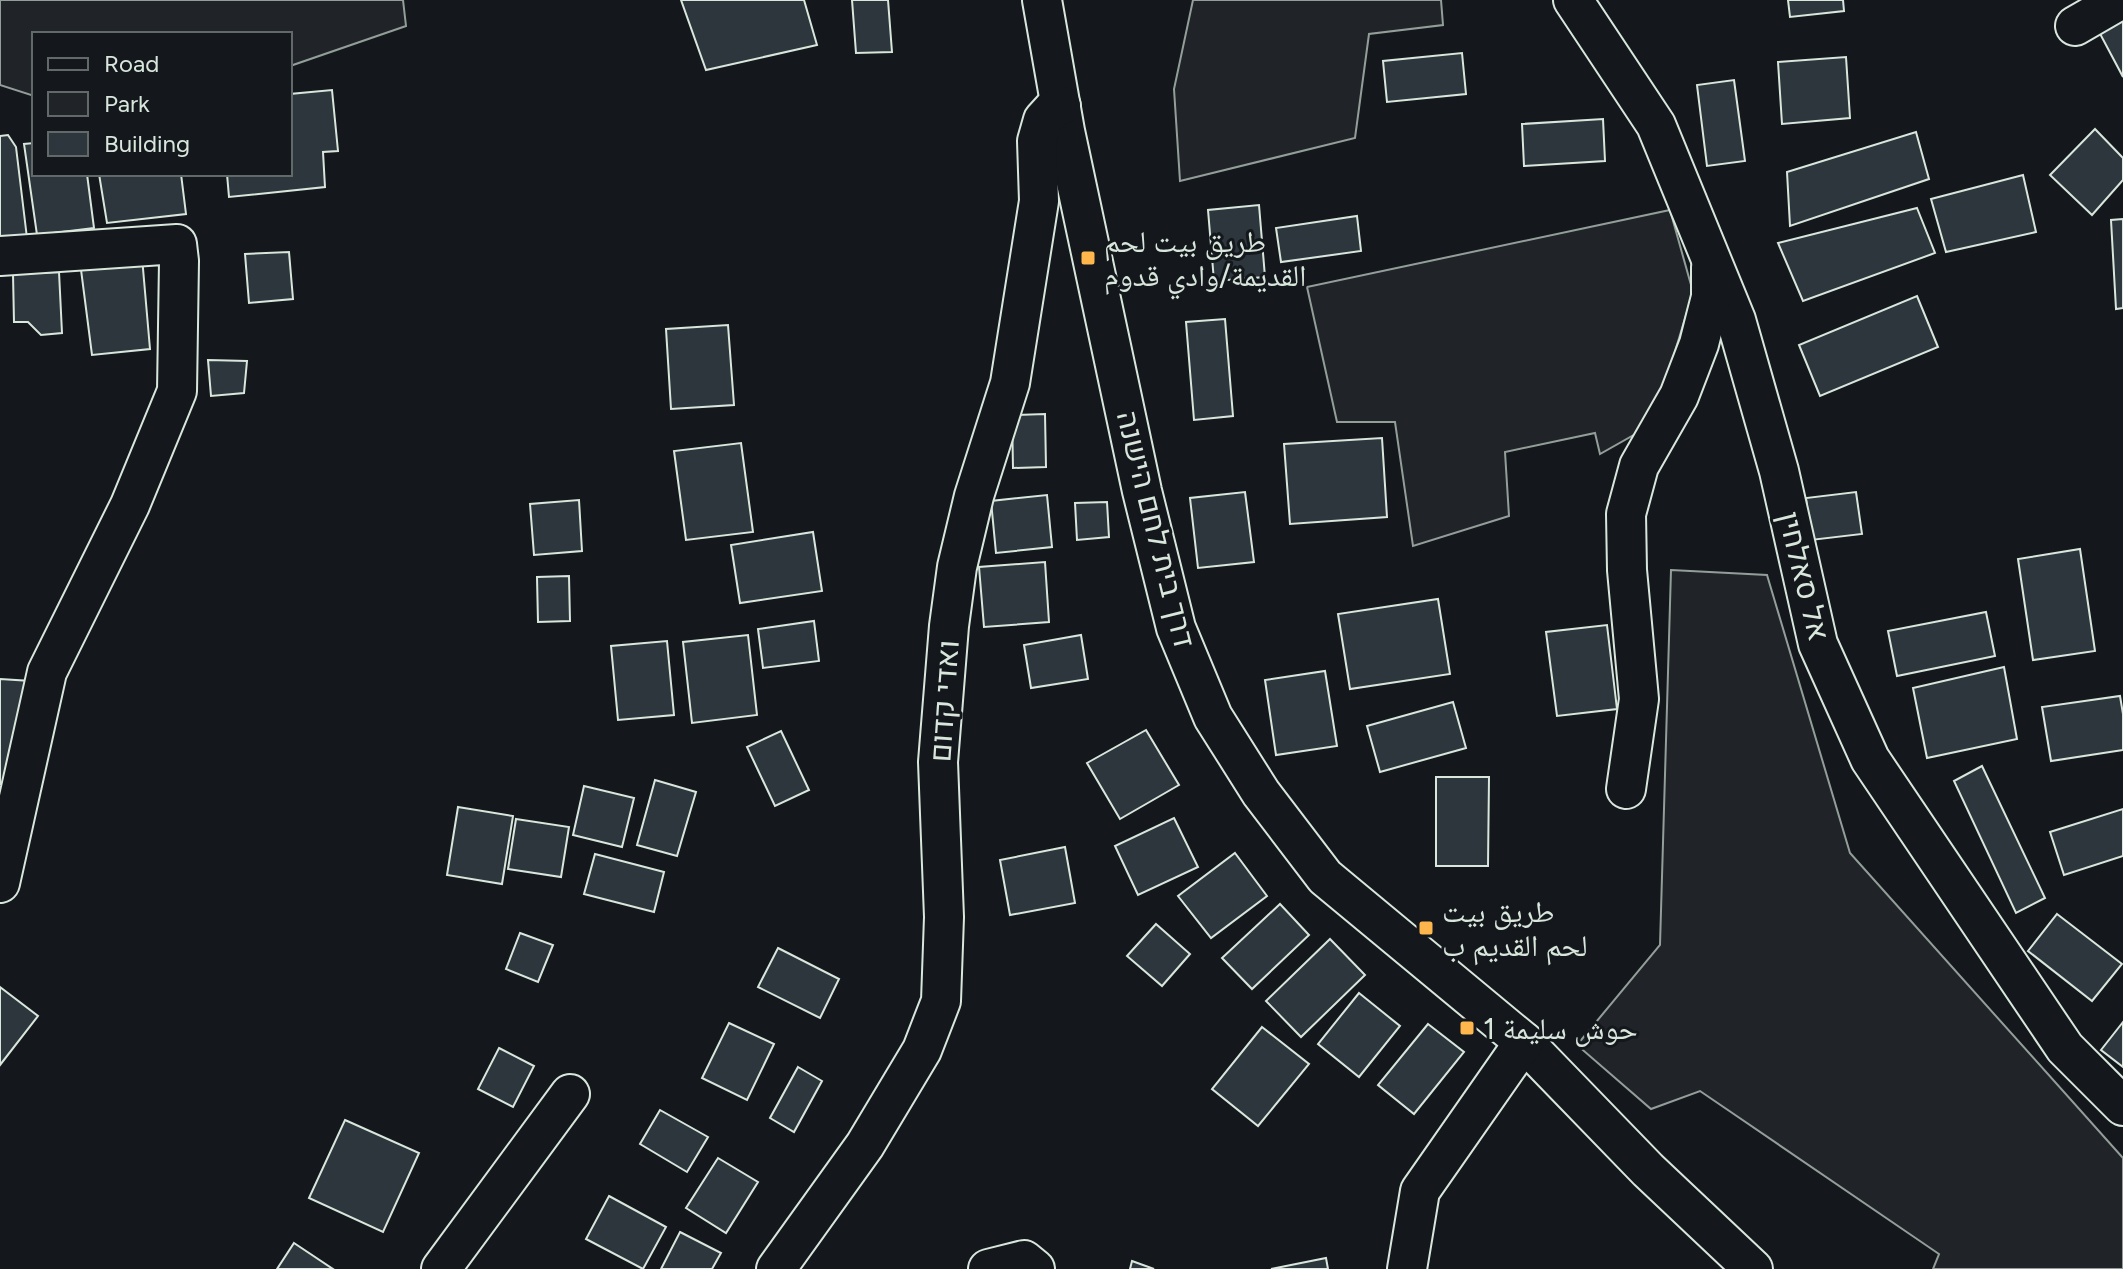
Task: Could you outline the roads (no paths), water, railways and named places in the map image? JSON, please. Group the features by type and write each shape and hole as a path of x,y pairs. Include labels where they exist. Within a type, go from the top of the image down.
{"street":[{"name":"דרך בית לחם הישנה","path":"1042,0 1061,106 1150,521 1176,628 1213,717 1261,793 1325,877 1524,1042 1648,1170 1753,1269"},
{"name":"אל סאלחין","path":"1573,0 1575,8 1656,125 1736,320 1779,471 1818,644 1870,759 2065,1048 2123,1106"},
{"path":"2075,26 2120,0"},
{"name":"ואדי קדום","path":"776,1269 865,1145 922,1050 941,1001 944,917 938,762 951,611 957,567 974,496 1010,383 1039,201 1037,141 1043,120 1053,109 1061,106"},
{"path":"0,256 177,244 179,261 177,391 130,505 47,672 0,883"},
{"path":"1626,789 1639,699 1627,570 1626,514 1639,466 1679,396 1699,344 1711,297 1711,260"},
{"path":"1407,1269 1420,1191 1524,1042"},
{"path":"441,1269 570,1094"},
{"path":"988,1269 1024,1260 1035,1269"}],"place":[{"name":"طريق بيت لحم القديمة/وادي قدوم","path":"1088,258"},
{"name":"طريق بيت لحم القديم ب","path":"1426,928"},
{"name":"حوش سليمة 1","path":"1467,1028"}]}
